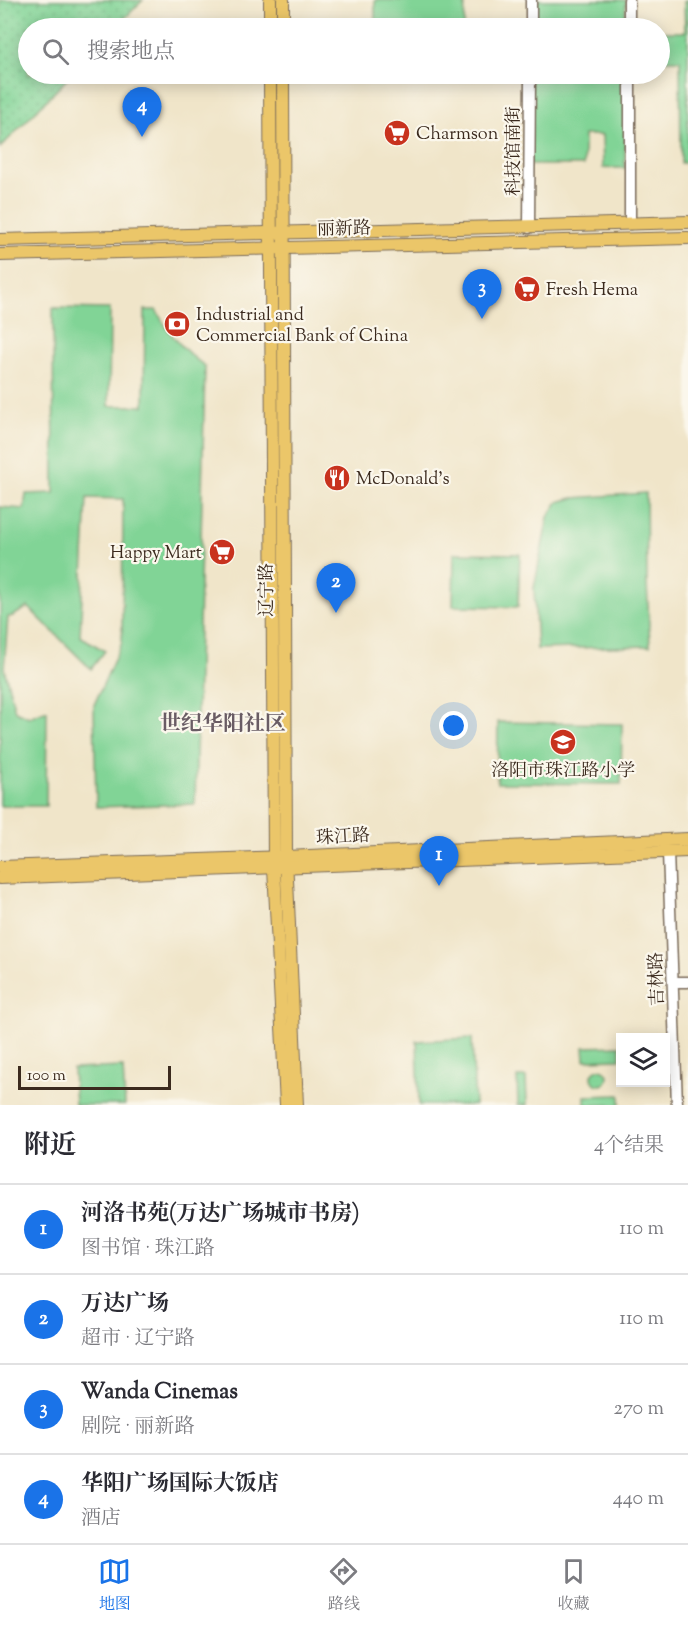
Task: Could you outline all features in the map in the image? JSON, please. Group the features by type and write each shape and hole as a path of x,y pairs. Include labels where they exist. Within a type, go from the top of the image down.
{"main road":[{"path":"270,0 270,18"},
{"path":"283,0 283,18"},
{"name":"辽宁路","path":"270,84 277,232"},
{"name":"辽宁路","path":"283,84 277,248 280,863 286,1105"},
{"name":"丽新路","path":"0,240 529,228 688,222"},
{"name":"丽新路","path":"0,255 688,238"},
{"name":"珠江路","path":"0,878 688,839"},
{"name":"珠江路","path":"0,867 280,863 688,851"},
{"name":"辽宁路","path":"280,863 297,1105"}],"street":[{"path":"531,0 531,18"},
{"path":"629,0 630,18"},
{"name":"科技馆南街","path":"529,228 530,84"},
{"path":"630,84 630,224"},
{"name":"吉林路","path":"668,852 677,1105"},
{"path":"673,982 688,982"},
{"path":"677,1105 688,1104"}],"green space":[{"path":"0,0 143,0 125,18 18,18 18,84 62,84 0,148"},
{"path":"375,0 465,0 464,18 375,18"},
{"path":"531,0 626,0 625,18 531,18"},
{"path":"684,0 688,0 688,163 681,163 680,60 670,60 670,32 685,32"},
{"path":"530,84 625,84 625,168 603,168 602,135 584,135 584,165 530,165"},
{"path":"53,308 110,309 109,406 144,406 145,310 156,310 177,341 205,366 195,804 96,807 94,705 122,642 123,499 87,498 80,636 105,651 91,669 28,607 8,617 4,668 15,711 29,717 47,710 46,806 0,806 0,507 24,509 26,494 54,493"},
{"path":"646,493 650,646 537,649 534,588 548,517 558,502 573,498"},
{"path":"454,553 520,554 518,607 453,606"},
{"path":"498,722 622,724 621,784 497,783"},
{"path":"472,1038 475,1105 419,1105 417,1041"},
{"path":"616,1046 616,1059 585,1060 584,1047"},
{"path":"123,1067 125,1105 75,1105 73,1069"},
{"path":"600,1069 606,1071 608,1077 606,1083 600,1085 594,1083 592,1077 594,1071"},
{"path":"517,1077 526,1077 527,1105 518,1105"},
{"path":"620,1095 620,1105 585,1105 585,1096"}],"place":[{"name":"Charmson","path":"397,133"},
{"name":"华阳广场国际大饭店","path":"142,137"},
{"name":"Fresh Hema","path":"527,289"},
{"name":"Wanda Cinemas","path":"482,319"},
{"name":"Industrial and Commercial Bank of China","path":"177,324"},
{"name":"McDonald's","path":"337,478"},
{"name":"Happy Mart","path":"222,552"},
{"name":"万达广场","path":"336,613"},
{"name":"洛阳市珠江路小学","path":"563,742"},
{"name":"河洛书苑(万达广场城市书房)","path":"439,886"}],"district":[{"name":"世纪华阳社区","path":"223,723"}]}
